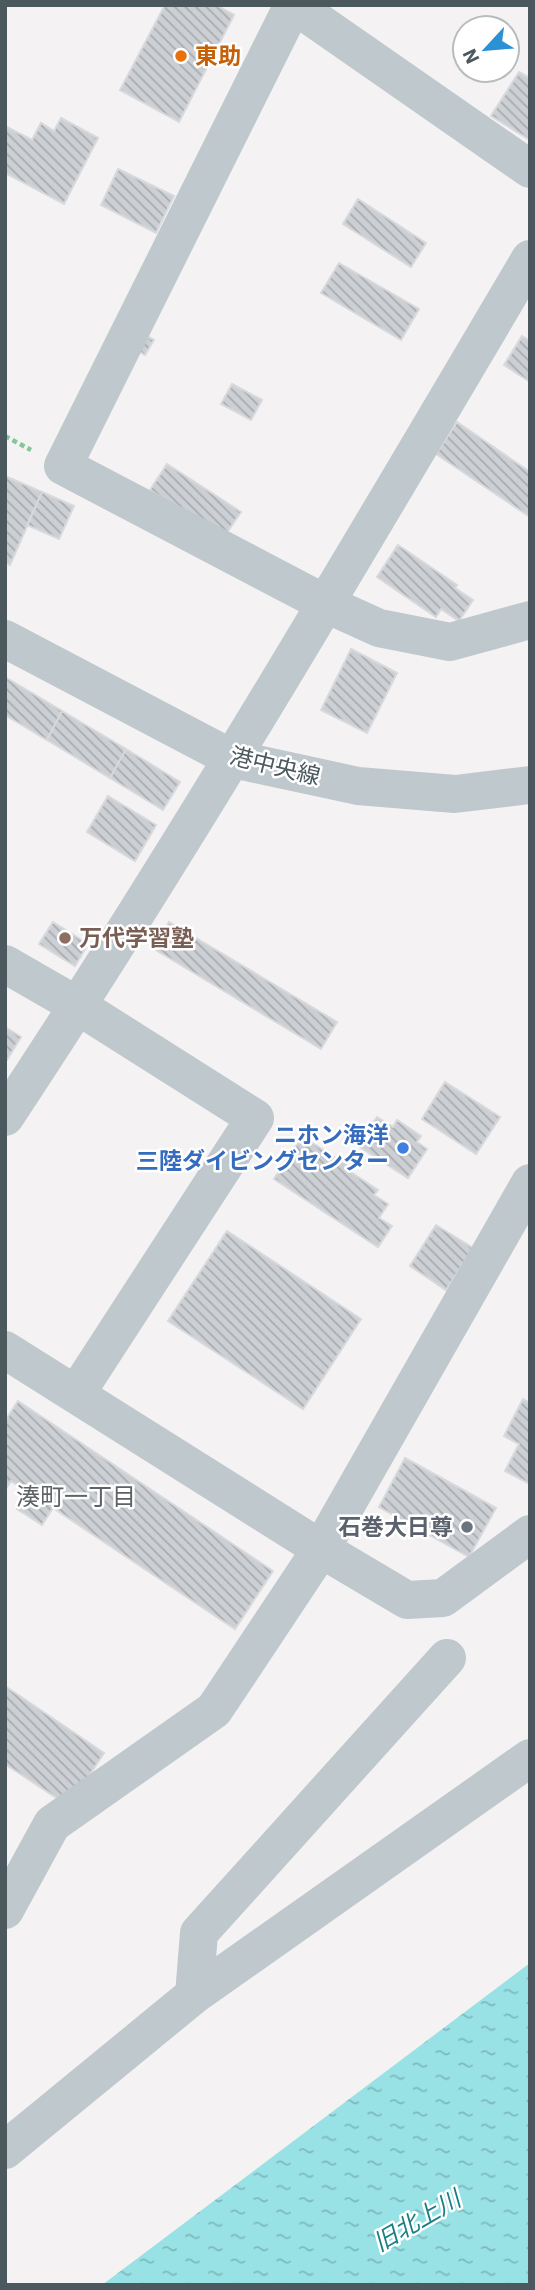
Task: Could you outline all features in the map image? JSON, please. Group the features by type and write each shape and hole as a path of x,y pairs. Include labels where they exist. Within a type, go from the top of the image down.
{"street":[{"path":"530,169 294,5 63,466 326,604 379,628 450,642 530,620"},
{"path":"5,1117 233,760 530,260"},
{"name":"港中央線","path":"5,639 233,760 358,786 386,789 455,794 530,785"},
{"path":"5,964 78,1006 255,1118 76,1394"},
{"path":"5,1910 52,1825 214,1710 321,1549 530,1183"},
{"path":"5,1350 321,1549 407,1600 443,1598 530,1534"},
{"path":"194,1994 199,1933 447,1658"},
{"path":"5,2150 194,1994 530,1758"}],"water":[{"name":"旧北上川","path":"530,1963 530,2285 102,2285"}],"building":[{"path":"165,5 216,5 234,15 179,122 120,90"},
{"path":"521,73 530,78 530,140 491,116 511,84 521,84"},
{"path":"61,118 98,138 64,204 5,173 5,126 32,140 41,123 54,131"},
{"path":"118,169 174,196 156,233 101,205"},
{"path":"358,199 426,243 411,267 343,224"},
{"path":"339,263 419,309 401,340 321,293"},
{"path":"139,332 154,340 145,355 131,347"},
{"path":"522,336 530,341 530,382 504,365"},
{"path":"232,384 262,400 251,420 221,404"},
{"path":"457,422 530,472 530,517 436,454"},
{"path":"167,464 241,512 224,537 150,490"},
{"path":"5,476 42,492 10,565 5,562"},
{"path":"42,492 74,506 59,539 27,525"},
{"path":"398,545 457,585 455,588 473,600 459,621 441,609 436,617 377,577"},
{"path":"351,649 397,673 367,733 321,710"},
{"path":"5,677 62,711 47,740 5,715"},
{"path":"62,711 126,749 110,778 47,740"},
{"path":"126,749 180,782 163,810 110,778"},
{"path":"108,796 156,825 135,861 87,832"},
{"path":"53,922 88,944 75,966 39,944"},
{"path":"169,922 337,1022 321,1049 154,949"},
{"path":"5,1027 21,1037 5,1063"},
{"path":"445,1082 500,1117 476,1154 422,1119"},
{"path":"377,1117 393,1127 397,1120 421,1136 417,1142 427,1149 408,1178 358,1146"},
{"path":"302,1136 351,1168 349,1171 378,1190 374,1195 388,1204 379,1218 392,1226 378,1247 274,1179"},
{"path":"436,1225 473,1248 446,1290 410,1266"},
{"path":"227,1231 361,1319 303,1409 168,1321"},
{"path":"523,1399 530,1403 530,1484 505,1471 519,1444 504,1436"},
{"path":"18,1401 273,1571 235,1629 53,1508 42,1525 17,1509 28,1492 11,1481 5,1490 5,1421"},
{"path":"405,1458 496,1508 469,1557 379,1507"},
{"path":"5,1686 104,1753 69,1806 5,1764"}],"place":[{"name":"東助","path":"181,56"},
{"name":"万代学習塾","path":"65,938"},
{"name":"ニホン海洋 三陸ダイビングセンター","path":"403,1148"},
{"name":"石巻大日尊","path":"467,1527"}],"district":[{"name":"湊町一丁目","path":"76,1497"}]}
